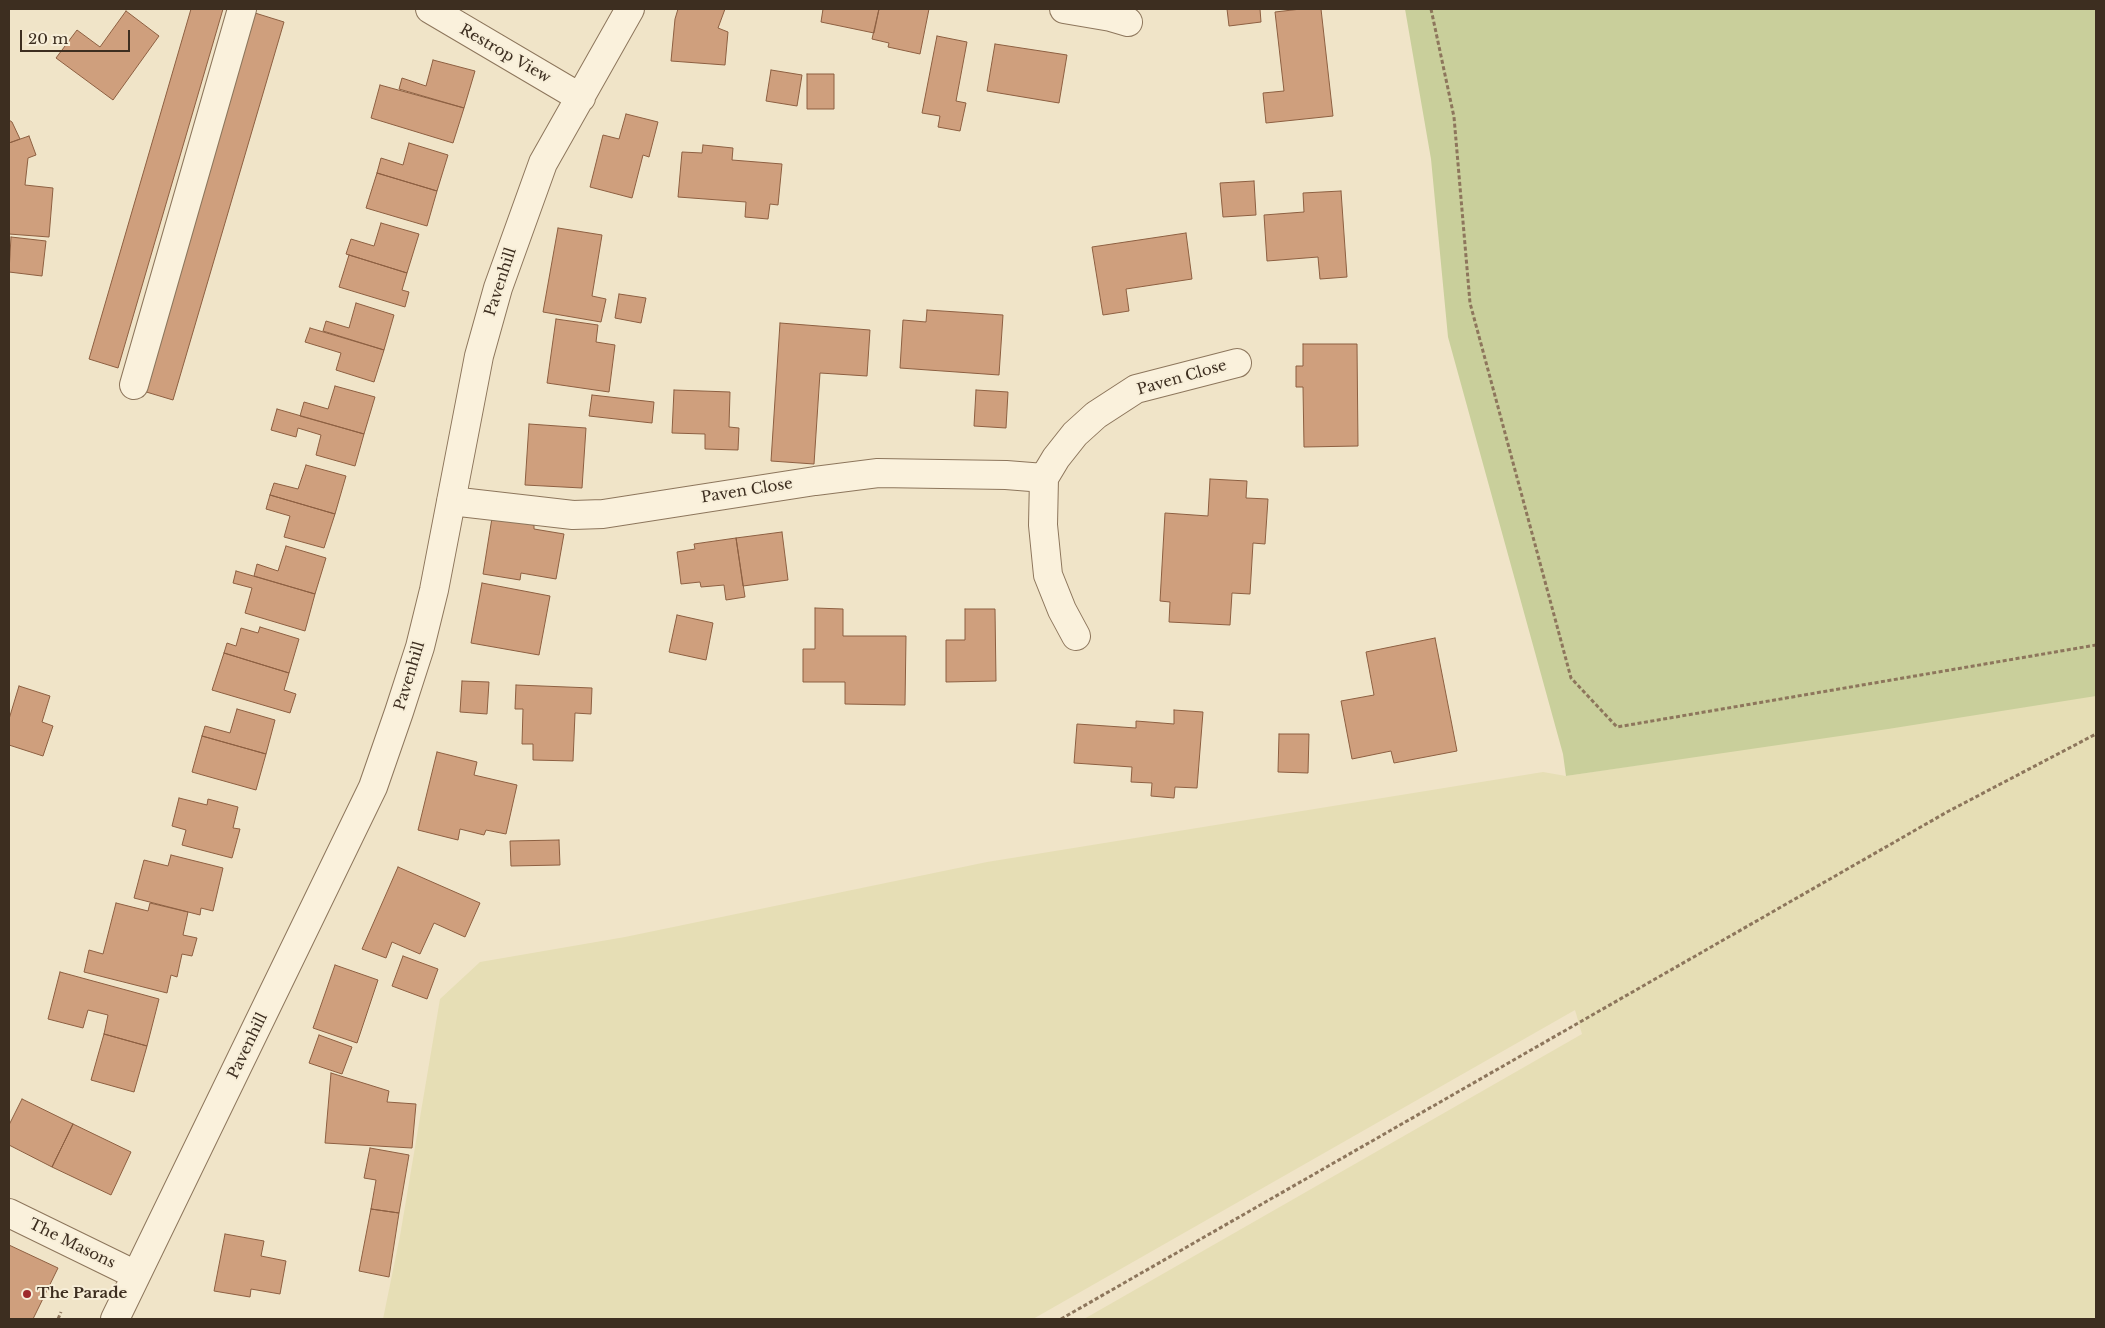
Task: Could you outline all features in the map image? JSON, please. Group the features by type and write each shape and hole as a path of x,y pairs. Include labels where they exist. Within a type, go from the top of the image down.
{"street":[{"path":"134,384 242,9"},
{"name":"Restrop View","path":"430,9 581,98"},
{"name":"Pavenhill","path":"115,1319 373,787 420,647 434,590 478,356 498,288 544,164 630,9"},
{"path":"1064,9 1118,16"},
{"name":"Paven Close","path":"451,501 573,515 603,514 815,480 878,473 1006,475 1044,478 1056,458 1076,434 1096,415 1136,389 1237,362"},
{"path":"1044,478 1043,525 1048,575 1062,610 1076,636"},
{"name":"The Masons","path":"9,1213 136,1275"}],"path":[{"path":"1431,9 1454,117 1470,303 1571,678 1617,727 2096,645"},
{"path":"1062,1319 1947,812 2096,734"},
{"path":"58,1319 61,1312"}],"shaded area":[{"path":"2096,695 2096,1319 1084,1319 1582,1034 1575,1010 1033,1319 383,1319 400,1236 440,999 480,962 625,937 987,862 1543,772 1566,776"}],"green space":[{"path":"1405,9 2096,9 2096,696 1888,729 1566,776 1563,754 1448,337 1431,159"}],"building":[{"path":"191,9 223,9 118,368 89,359"},
{"path":"678,9 725,9 718,28 728,32 725,65 671,61 675,19"},
{"path":"823,9 879,9 874,33 821,22"},
{"path":"879,9 929,9 920,54 888,47 889,43 872,39"},
{"path":"1227,9 1260,9 1261,22 1229,26"},
{"path":"1321,9 1333,116 1266,123 1263,93 1284,91 1275,12"},
{"path":"126,11 159,36 113,100 56,58 77,30 100,47"},
{"path":"255,13 284,22 173,400 143,391"},
{"path":"937,36 967,42 956,101 966,103 960,131 938,127 940,116 922,113"},
{"path":"995,44 1067,55 1059,103 987,91"},
{"path":"433,60 475,71 464,108 399,89 402,78 426,86"},
{"path":"771,70 802,75 797,106 766,101"},
{"path":"807,74 834,74 834,109 807,109"},
{"path":"380,85 464,108 453,143 371,118"},
{"path":"626,114 658,122 649,157 643,155 632,198 590,187 603,135 619,139"},
{"path":"9,120 12,122 20,139 9,143"},
{"path":"29,136 36,155 28,158 25,185 53,188 49,237 9,234 9,143"},
{"path":"409,143 448,155 437,191 377,173 381,158 403,165"},
{"path":"703,145 733,148 732,160 782,164 778,205 770,204 768,219 745,217 746,202 678,197 682,152 702,153"},
{"path":"377,173 437,191 427,226 366,208"},
{"path":"1254,181 1256,215 1223,217 1220,183"},
{"path":"1341,191 1347,277 1320,279 1318,257 1267,261 1264,215 1304,212 1303,193"},
{"path":"381,223 419,234 407,273 346,254 351,239 374,246"},
{"path":"558,228 602,235 592,296 606,299 601,322 543,312"},
{"path":"1186,233 1192,279 1126,289 1129,311 1103,315 1092,247"},
{"path":"11,237 46,241 42,276 9,272"},
{"path":"349,255 407,273 402,290 409,292 405,307 339,287"},
{"path":"619,294 646,298 641,323 615,318"},
{"path":"356,303 394,315 384,350 323,331 326,321 349,328"},
{"path":"927,310 1003,315 999,375 900,368 903,320 926,322"},
{"path":"556,319 598,325 596,342 615,345 609,392 547,383"},
{"path":"780,323 870,330 867,376 820,373 814,464 771,461"},
{"path":"310,328 384,350 374,382 336,370 341,353 305,342"},
{"path":"1303,344 1357,344 1358,446 1304,447 1303,387 1296,387 1296,366 1303,366"},
{"path":"335,386 375,397 364,434 300,416 304,402 328,409"},
{"path":"674,390 730,392 729,427 739,428 738,450 705,449 705,434 672,433"},
{"path":"976,390 1008,392 1006,428 974,426"},
{"path":"592,395 654,402 652,423 589,416"},
{"path":"277,409 364,434 355,466 316,455 321,435 298,428 296,437 271,430"},
{"path":"529,424 586,428 582,488 525,485"},
{"path":"306,465 346,476 335,514 270,495 274,483 298,489"},
{"path":"1210,479 1247,481 1246,498 1268,499 1265,544 1253,543 1250,594 1232,593 1230,625 1169,622 1170,602 1160,601 1165,513 1208,516"},
{"path":"270,495 335,514 324,548 284,537 290,516 266,509"},
{"path":"492,518 534,525 534,529 564,534 556,579 521,573 520,580 483,574"},
{"path":"782,532 788,580 743,586 736,538"},
{"path":"736,538 745,597 726,600 724,585 701,587 700,582 681,584 677,552 695,549 694,544"},
{"path":"286,546 326,558 315,594 254,576 257,564 278,571"},
{"path":"236,571 315,594 305,631 245,613 252,588 233,583"},
{"path":"482,583 550,596 539,655 471,643"},
{"path":"815,608 843,609 843,636 906,636 905,705 845,704 845,682 803,682 803,649 815,649"},
{"path":"965,609 995,609 996,681 946,682 946,640 965,640"},
{"path":"677,615 713,623 706,660 669,652"},
{"path":"260,627 299,639 289,673 224,653 227,643 236,646 241,628 258,633"},
{"path":"1435,638 1457,751 1394,763 1391,751 1352,759 1341,701 1374,695 1366,652"},
{"path":"224,653 289,673 284,690 296,694 290,713 212,690"},
{"path":"462,681 489,682 487,714 460,712"},
{"path":"516,685 592,688 591,714 575,713 573,761 533,760 533,744 522,744 523,709 515,709"},
{"path":"19,686 50,696 42,722 53,726 43,756 9,745 9,719"},
{"path":"237,709 275,720 266,754 202,736 205,726 230,733"},
{"path":"1174,710 1203,712 1197,788 1175,787 1174,798 1151,796 1152,783 1131,782 1132,767 1074,763 1077,724 1136,728 1136,721 1174,724"},
{"path":"1279,734 1309,734 1308,773 1278,772"},
{"path":"202,736 266,754 256,790 192,772"},
{"path":"437,752 477,762 474,775 517,785 506,834 486,830 484,835 460,829 458,840 418,830"},
{"path":"179,798 207,805 208,799 238,807 233,828 240,829 232,858 182,845 186,830 172,826"},
{"path":"559,840 560,865 511,866 510,841"},
{"path":"171,855 223,868 213,911 201,908 200,915 134,898 144,860 168,866"},
{"path":"398,867 480,903 465,937 434,923 420,954 392,942 386,958 362,949"},
{"path":"116,903 148,911 150,903 188,912 183,935 197,938 192,956 182,954 177,977 171,975 167,993 84,972 89,950 103,954"},
{"path":"403,956 438,969 427,999 392,986"},
{"path":"335,965 378,980 357,1043 313,1028"},
{"path":"60,972 159,999 147,1046 104,1034 108,1015 88,1010 83,1028 48,1019"},
{"path":"104,1034 147,1046 134,1092 91,1080"},
{"path":"319,1035 352,1047 342,1074 309,1063"},
{"path":"331,1073 389,1091 387,1102 416,1104 412,1148 325,1143"},
{"path":"22,1099 73,1124 52,1167 9,1145 9,1125"},
{"path":"73,1124 131,1152 111,1195 52,1167"},
{"path":"370,1148 409,1155 399,1213 371,1209 376,1180 364,1178"},
{"path":"371,1209 399,1213 389,1277 359,1271"},
{"path":"225,1234 264,1241 261,1256 286,1261 280,1294 251,1289 250,1297 214,1291"},
{"name":"The Parade","path":"9,1245 58,1268 33,1319 9,1319"}],"place":[{"name":"The Parade","path":"27,1294"}]}
